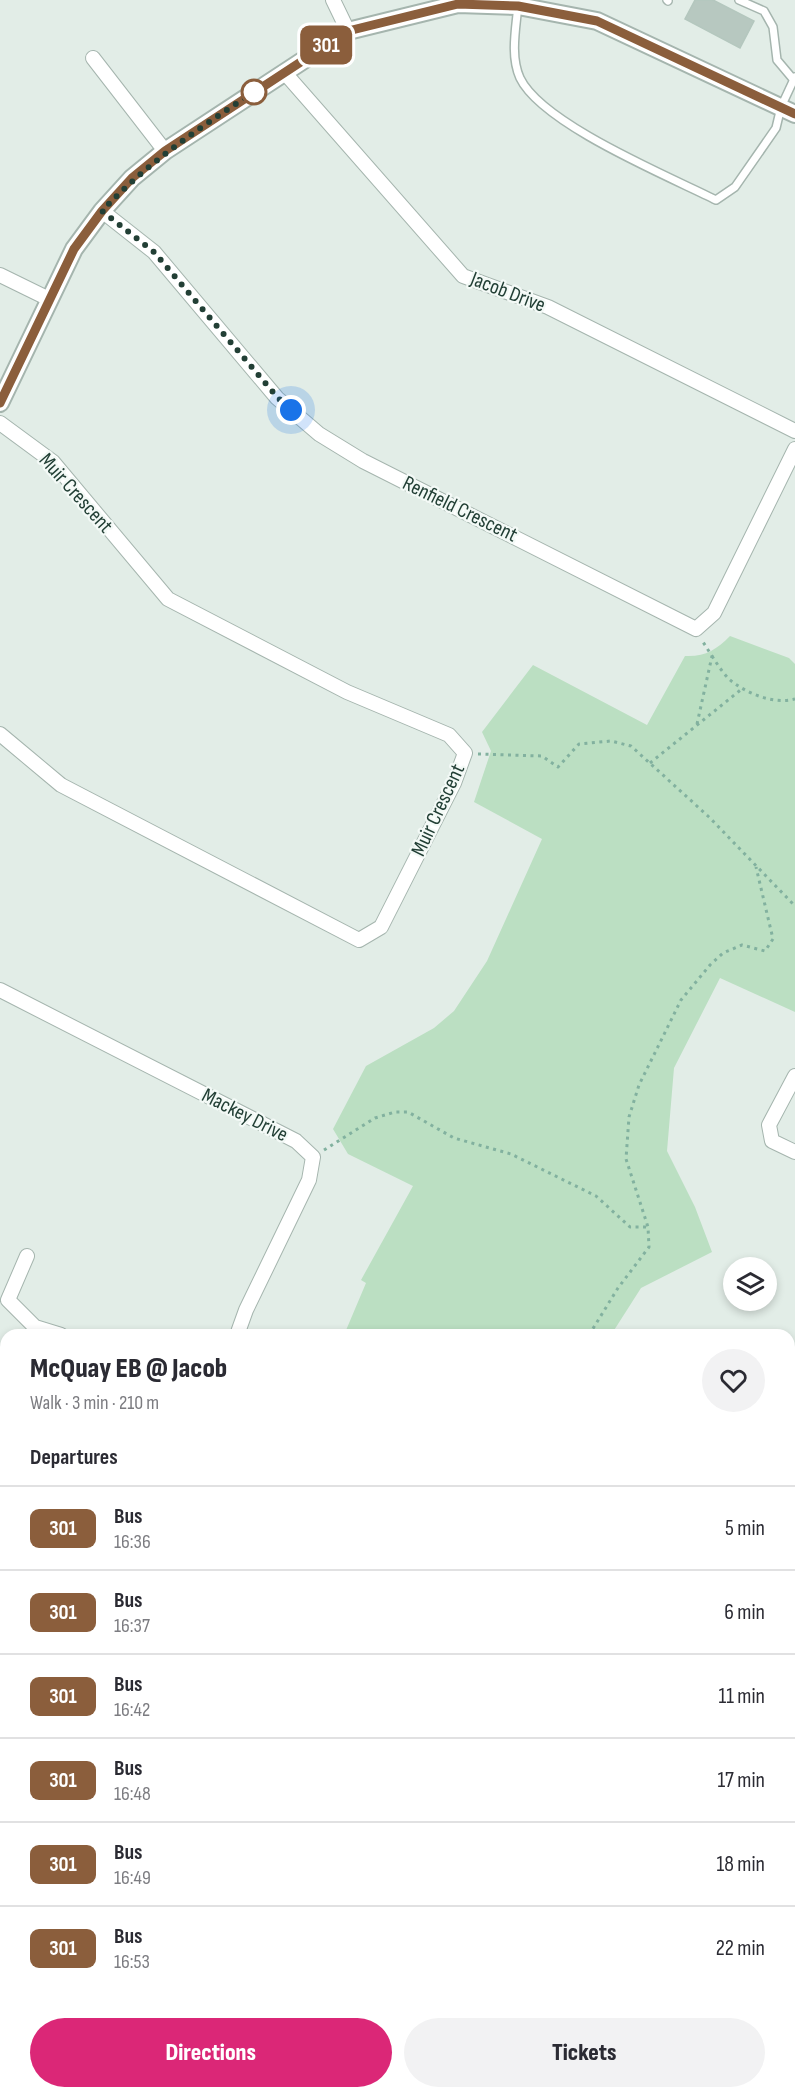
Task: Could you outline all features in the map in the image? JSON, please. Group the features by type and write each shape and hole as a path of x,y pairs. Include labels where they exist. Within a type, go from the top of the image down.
{"street":[{"path":"333,0 348,31"},
{"path":"0,403 74,249 102,211 132,178 165,151 348,31 458,4 518,3 597,21 788,110"},
{"path":"93,58 165,151"},
{"name":"Jacob Drive","path":"284,72 305,99 463,276 548,307 795,431"},
{"name":"Renfield Crescent","path":"102,211 154,252 278,398 319,434 363,461 696,629"},
{"path":"0,274 49,299"},
{"name":"Muir Crescent","path":"0,423 53,462 168,599 347,692 449,735 465,753 454,783 381,927 359,940 61,785 0,734"},
{"path":"696,629 714,613 795,449"},
{"name":"Mackey Drive","path":"0,990 296,1141 313,1157"},
{"path":"795,1076 769,1125 772,1141 795,1152"},
{"path":"239,1329 246,1310 309,1180 313,1157"},
{"path":"27,1256 8,1300 35,1327 42,1329"}],"lane":[{"path":"518,3 514,59 520,79 536,100 565,123 716,200 735,187 788,110 794,78 777,60 773,27 764,11 739,0"}],"path":[{"path":"696,629 712,657 728,678 742,688 761,697 788,701 795,699"},
{"path":"696,725 712,657"},
{"path":"650,763 742,688"},
{"path":"465,753 542,756 558,767 579,744 611,741 631,746 708,817 795,906"},
{"path":"593,1329 618,1288 649,1247 648,1227 626,1159 629,1117 639,1084 681,1000 710,965 723,953 742,945 765,951 773,939 756,867"},
{"path":"313,1157 375,1118 395,1112 408,1112 454,1138 511,1154 596,1196 630,1227 648,1227"}],"green space":[{"path":"730,636 789,658 795,664 795,1012 720,978 674,1068 667,1151 695,1207 712,1252 641,1288 615,1329 347,1329 366,1283 361,1280 413,1186 348,1154 333,1129 366,1066 434,1028 454,1011 487,961 542,839 474,802 491,751 482,732 533,665 647,725 685,656 710,652"}],"building":[{"path":"695,0 713,0 754,21 740,48 685,19"}],"bus line":[{"name":"301","path":"0,403 74,249 102,211 132,178 165,151 348,31 458,4 518,6 597,21 795,114"}],"route":[{"path":"254,92 165,151 132,178 102,211 154,252 278,398 291,410"}]}
